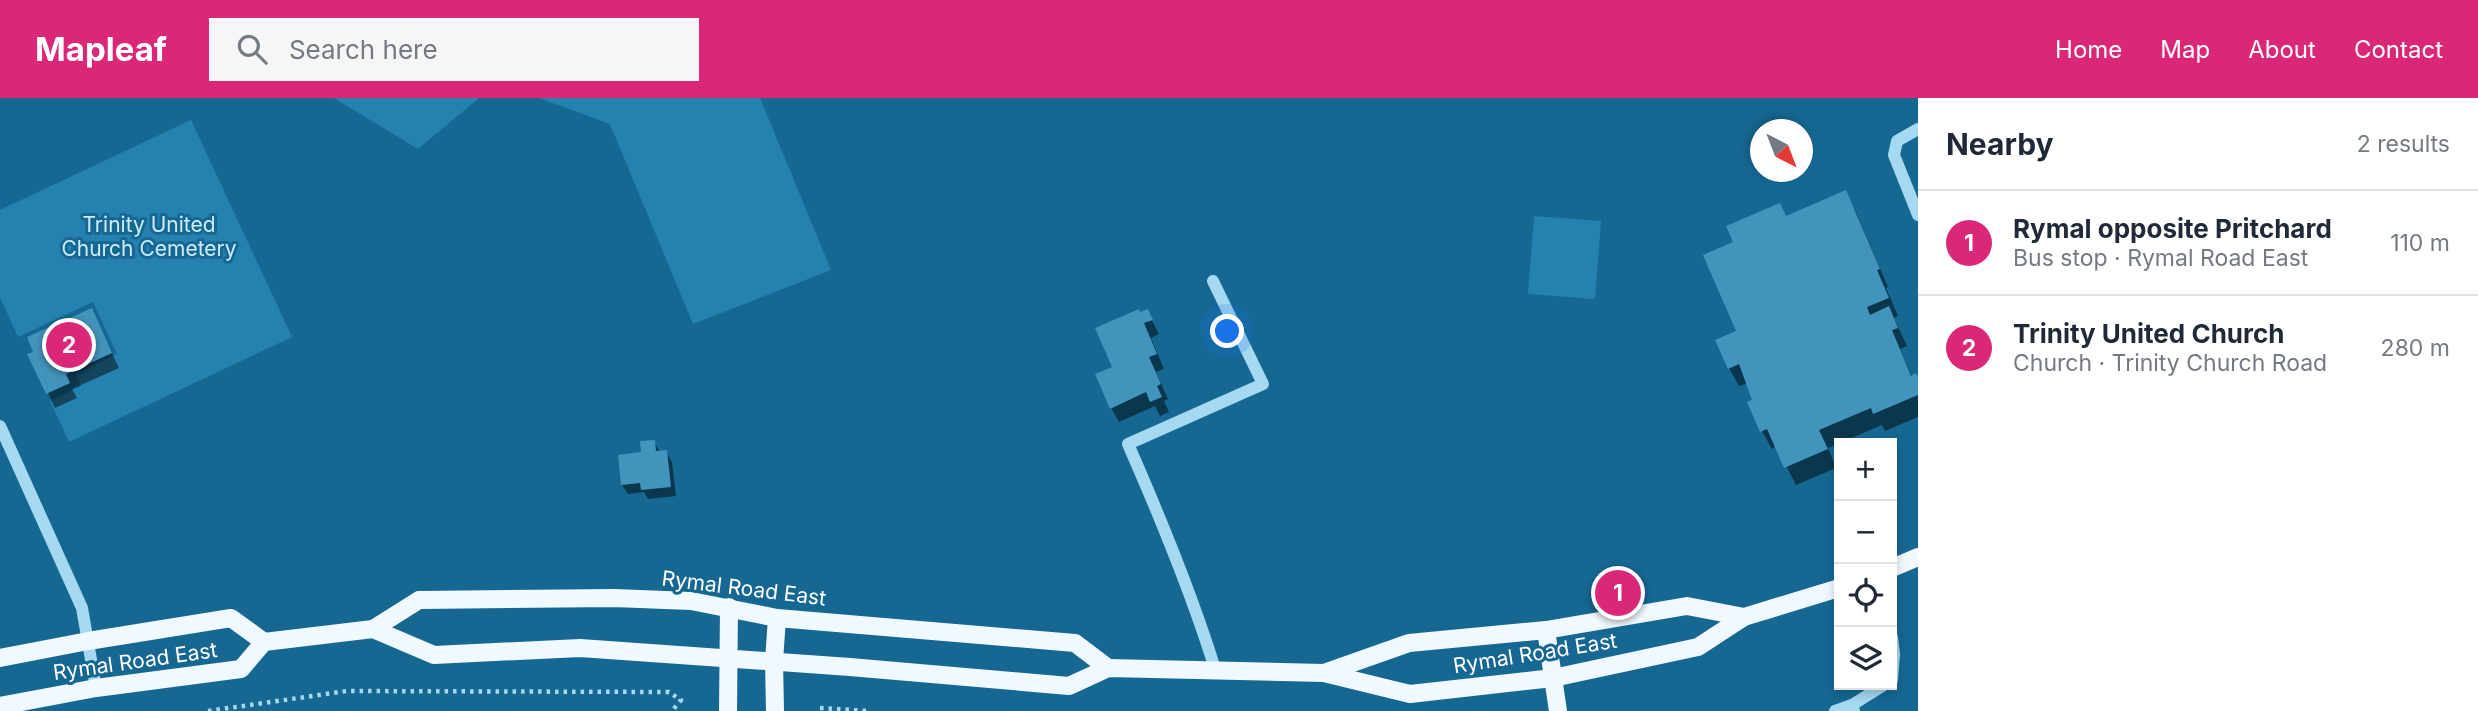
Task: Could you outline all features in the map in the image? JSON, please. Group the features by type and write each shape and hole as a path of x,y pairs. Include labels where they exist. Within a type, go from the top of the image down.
{"main road":[{"path":"1897,566 1918,557"},
{"name":"Rymal Road East","path":"373,629 434,655 580,648 1069,685 1108,668 1325,673 1410,694 1553,678 1699,647 1744,617 1834,590"},
{"name":"Rymal Road East","path":"0,706 96,688 241,669 264,642 373,629 419,600 614,598 691,601 777,618 1075,643 1108,668"},
{"name":"Rymal Road East","path":"1325,673 1409,643 1546,629 1687,606 1744,617"},
{"path":"728,711 729,607"},
{"name":"Rymal Road East","path":"0,658 231,618 264,642"},
{"path":"775,711 777,618"},
{"path":"1546,629 1558,711"}],"street":[{"path":"1918,129 1897,141 1894,155 1918,215"},
{"path":"1213,281 1263,384 1129,444 1170,540 1202,625 1216,672"},
{"path":"0,426 82,608 96,688"},
{"path":"1835,711 1853,708 1877,690"}],"path":[{"path":"208,711 347,691 669,692 681,700 672,711"},
{"path":"820,708 868,711"}],"green space":[{"path":"334,98 479,98 418,149"},
{"path":"539,98 760,98 831,270 693,324 610,124"},
{"name":"Trinity United Church Cemetery","path":"191,120 292,337 69,442 50,401 81,386 76,374 117,354 93,302 18,337 0,297 0,210"},
{"path":"1534,216 1601,221 1595,299 1528,294"}],"building":[{"path":"1846,190 1880,269 1877,270 1889,298 1867,307 1870,315 1889,306 1898,328 1892,330 1911,376 1916,373 1918,377 1918,395 1873,414 1871,408 1819,430 1828,449 1784,468 1767,429 1760,432 1747,402 1752,400 1739,364 1728,369 1715,340 1736,331 1703,255 1733,242 1726,226 1780,203 1786,216"},
{"path":"92,308 112,353 66,374 70,383 46,394 27,354 33,352 27,337"},
{"path":"1139,309 1140,312 1148,309 1153,320 1144,323 1157,354 1149,357 1161,384 1157,386 1162,397 1150,402 1146,392 1110,409 1095,374 1112,367 1095,328"},
{"path":"655,440 656,451 667,450 671,487 641,490 640,483 621,485 618,455 641,452 640,441"}],"place":[{"name":"Trinity United Church","path":"69,345"},
{"name":"Rymal opposite Pritchard","path":"1618,593"}]}
